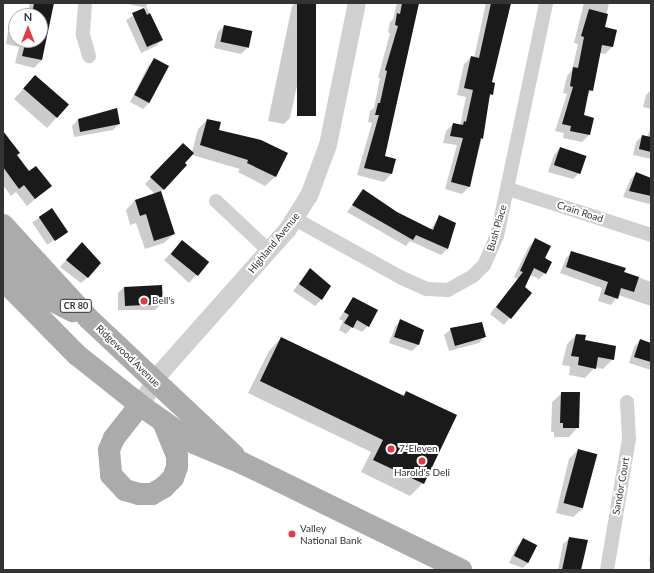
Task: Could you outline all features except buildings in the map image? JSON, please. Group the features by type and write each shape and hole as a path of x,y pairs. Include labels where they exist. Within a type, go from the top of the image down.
{"main road":[{"name":"Ridgewood Avenue","path":"3,225 89,319 242,463"},
{"path":"3,253 39,294 89,319"},
{"name":"Ridgewood Avenue","path":"3,280 77,355 140,405 194,443 242,463 462,570"},
{"path":"140,405 114,438 109,450 111,475 125,490 139,494 152,494 164,487 173,478 177,467 176,456 163,421"}],"street":[{"path":"85,3 83,35 89,56"},
{"name":"Highland Avenue","path":"140,405 162,371 269,251 295,219 309,196 324,159 357,3"},
{"name":"Bush Place","path":"295,219 402,278 427,289 448,290 473,276 484,265 492,251 508,189 546,3"},
{"name":"Crain Road","path":"508,189 651,235"},
{"path":"216,201 269,251"},
{"name":"Sandor Court","path":"607,570 629,439 628,402"}],"place":[{"name":"Bell's","path":"144,301"},
{"name":"7-Eleven","path":"391,449"},
{"name":"Harold's Deli","path":"422,461"},
{"name":"Valley National Bank","path":"292,534"}]}
